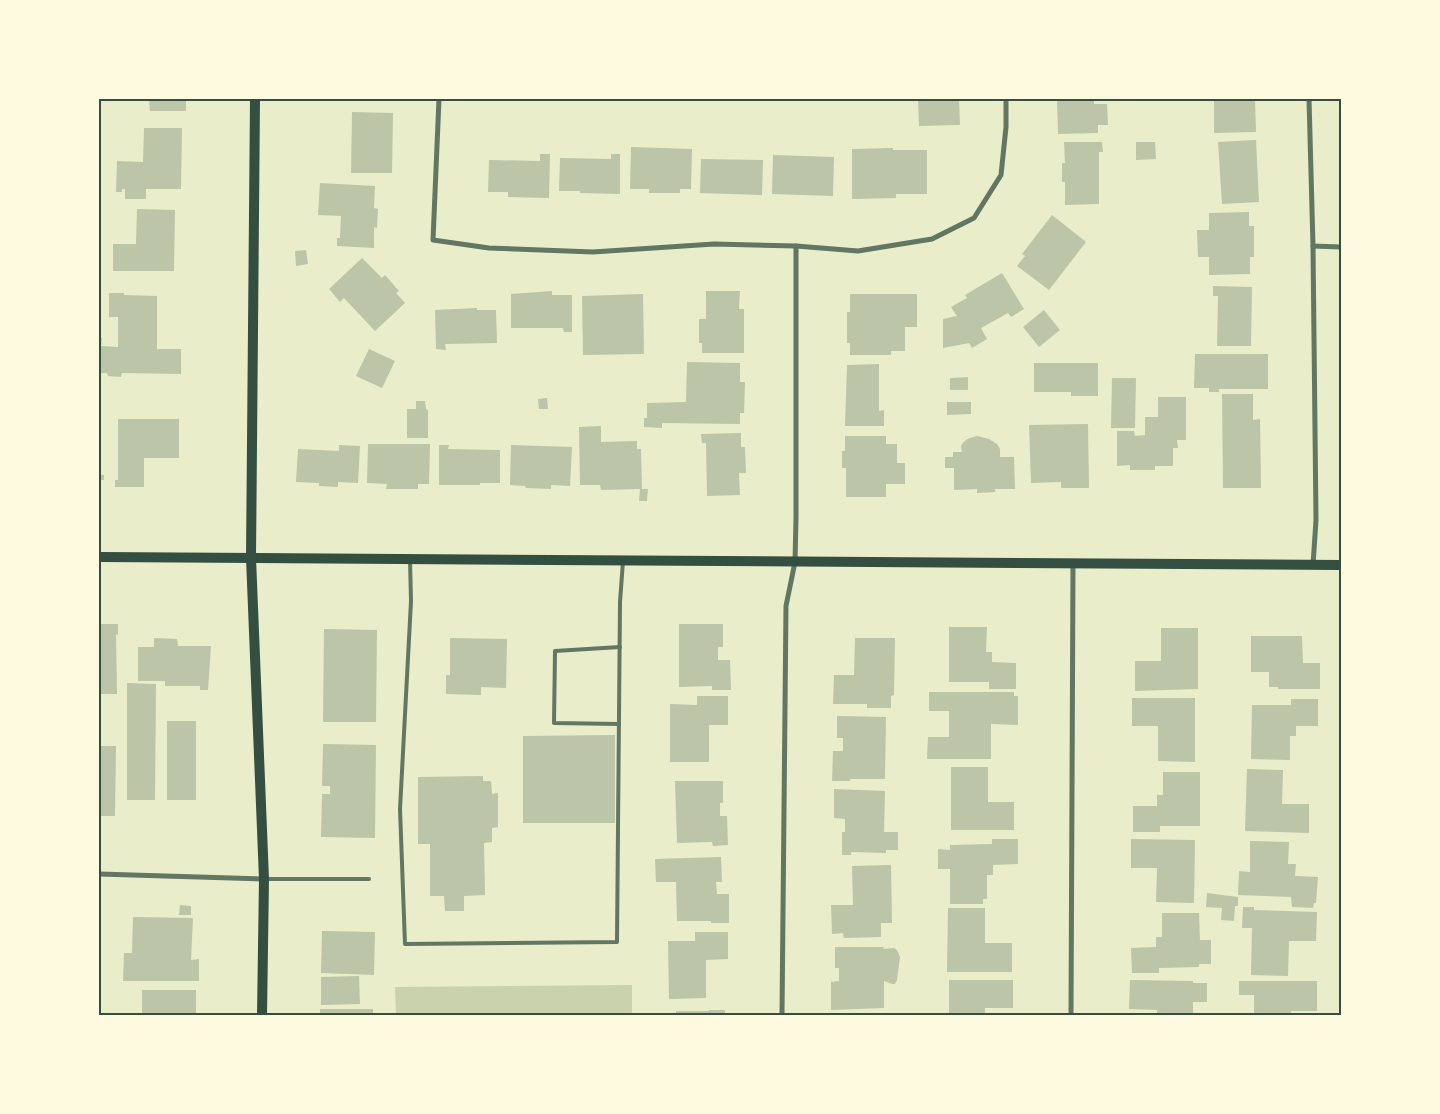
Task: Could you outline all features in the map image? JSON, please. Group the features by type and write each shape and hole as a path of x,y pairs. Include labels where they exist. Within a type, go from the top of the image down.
{"main road":[{"path":"255,99 251,558 264,879 262,1015"},
{"path":"99,557 1341,565"}],"street":[{"path":"439,99 432,240 490,248 593,252 714,244 796,246 858,251 932,239 974,218 1001,175 1006,127 1006,99"},
{"path":"1309,99 1313,246 1316,520 1313,565"},
{"path":"782,1015 786,615 795,562 796,246"},
{"path":"1313,246 1341,247"},
{"path":"1072,1015 1073,564"},
{"path":"99,874 264,879"}],"lane":[{"path":"410,560 411,601 400,809 405,944 617,942 620,602 623,561"},
{"path":"619,724 554,723 555,650 620,647"},
{"path":"264,879 369,879"}],"green space":[{"path":"632,985 632,1015 396,1015 395,987"}],"building":[{"path":"149,99 186,99 186,111 150,111"},
{"path":"918,99 959,99 960,125 919,126"},
{"path":"1057,99 1094,99 1094,104 1107,104 1108,125 1098,125 1098,133 1058,134"},
{"path":"1214,99 1255,99 1256,132 1214,133"},
{"path":"352,112 393,113 392,173 351,173"},
{"path":"144,128 182,128 181,189 146,189 146,199 125,199 125,189 122,189 122,192 116,192 117,161 143,162"},
{"path":"1256,140 1259,202 1222,204 1218,142"},
{"path":"1064,142 1102,142 1103,152 1099,152 1099,204 1065,205 1065,182 1062,182 1062,163 1065,163"},
{"path":"1136,142 1155,142 1156,159 1136,160"},
{"path":"631,147 692,149 691,189 680,189 680,193 649,193 649,189 630,189"},
{"path":"893,148 893,150 927,150 927,194 896,194 896,198 852,199 852,149"},
{"path":"540,154 550,154 549,198 508,197 508,192 488,192 489,160 540,161"},
{"path":"611,154 620,154 620,194 559,191 560,158 611,159"},
{"path":"773,155 834,157 833,196 772,194"},
{"path":"701,159 763,160 762,195 700,193"},
{"path":"320,183 375,186 374,208 378,209 377,228 374,227 374,248 337,246 337,238 340,238 341,216 318,215"},
{"path":"137,209 175,210 174,271 113,271 113,244 136,244"},
{"path":"1249,212 1249,226 1254,226 1254,257 1250,257 1250,274 1209,275 1209,257 1198,257 1197,230 1209,230 1209,213"},
{"path":"1052,215 1086,242 1049,290 1017,266 1025,256 1022,254"},
{"path":"306,250 308,264 296,266 295,251"},
{"path":"362,258 382,278 385,275 399,291 396,293 405,303 375,331 344,298 340,302 329,289"},
{"path":"1002,273 1024,309 1011,317 1008,313 981,328 987,339 972,348 969,343 943,348 943,319 957,316 951,307 967,298 965,295"},
{"path":"1213,286 1252,287 1251,346 1217,346 1218,296 1213,296"},
{"path":"552,291 552,295 572,295 572,332 564,332 563,328 511,328 511,294"},
{"path":"706,291 740,291 739,309 744,309 744,353 702,353 702,343 699,343 699,319 706,319"},
{"path":"109,293 157,296 157,349 181,349 181,374 122,373 121,377 99,373 99,338 102,338 101,346 118,347 118,317 109,317"},
{"path":"643,294 644,354 583,355 582,296"},
{"path":"850,294 917,294 917,327 905,327 905,351 891,351 891,355 850,355 850,343 847,343 847,312 850,312"},
{"path":"477,308 477,310 496,310 497,343 445,344 446,350 436,349 435,310"},
{"path":"1044,310 1060,330 1039,347 1023,327"},
{"path":"369,349 395,361 382,388 356,376"},
{"path":"1195,354 1268,354 1268,389 1219,389 1219,392 1209,392 1209,388 1194,388"},
{"path":"687,362 740,363 740,382 745,382 744,413 740,413 740,424 662,423 662,428 644,427 644,418 647,418 647,403 686,402"},
{"path":"1034,363 1098,363 1098,396 1071,396 1071,392 1034,392"},
{"path":"879,364 879,411 884,410 884,426 845,426 847,365"},
{"path":"968,377 968,390 950,390 950,378"},
{"path":"1112,378 1136,378 1135,428 1111,428"},
{"path":"1222,394 1253,394 1253,420 1260,419 1261,488 1223,488"},
{"path":"1158,397 1186,397 1186,440 1177,440 1178,448 1173,448 1173,466 1155,466 1155,470 1130,470 1130,465 1117,466 1117,431 1134,431 1135,436 1145,435 1145,417 1158,417"},
{"path":"547,398 548,409 539,409 538,399"},
{"path":"416,401 425,401 426,409 428,410 428,438 407,438 407,409 416,409"},
{"path":"947,402 971,402 971,414 947,415"},
{"path":"118,419 179,419 179,458 144,458 144,487 115,487 115,480 118,480"},
{"path":"1088,424 1089,488 1061,488 1061,482 1031,483 1029,425"},
{"path":"601,426 601,442 637,441 637,449 641,449 642,489 648,489 647,501 639,501 640,489 601,490 600,485 580,485 579,427"},
{"path":"741,433 741,447 745,447 746,473 739,473 740,495 707,496 706,443 702,443 701,434"},
{"path":"845,436 886,436 886,444 897,444 897,463 905,463 905,484 886,484 886,497 846,497 846,468 842,468 842,451 845,451"},
{"path":"977,436 989,439 997,444 1000,449 1000,457 1014,457 1015,489 995,489 995,492 977,493 977,489 954,490 954,468 945,468 945,457 953,457 953,452 962,452 961,446 963,443 967,439"},
{"path":"368,444 430,444 429,484 418,484 418,489 386,489 387,484 367,483"},
{"path":"339,445 360,446 358,483 338,482 338,487 319,486 319,483 296,482 298,449 339,451"},
{"path":"439,445 449,445 448,449 500,450 500,483 439,485"},
{"path":"511,445 572,447 570,486 551,485 551,489 510,485"},
{"path":"99,447 101,447 101,475 104,475 104,480 99,480"},
{"path":"99,624 118,624 118,635 116,634 117,694 99,694"},
{"path":"679,624 723,624 723,647 718,647 718,660 730,660 731,690 712,690 712,686 679,687"},
{"path":"949,627 987,627 986,652 992,652 992,662 1016,663 1016,689 989,689 989,682 949,682"},
{"path":"1161,628 1198,628 1198,689 1135,691 1135,661 1161,661"},
{"path":"324,629 377,630 376,722 323,722"},
{"path":"1251,636 1302,636 1303,663 1320,663 1320,689 1278,689 1278,687 1269,687 1269,672 1251,672"},
{"path":"154,638 177,639 178,646 211,646 208,690 200,690 200,686 165,686 165,681 138,681 138,647 154,647"},
{"path":"450,638 507,639 506,688 481,687 481,695 446,694 446,675 450,675"},
{"path":"855,638 895,638 894,695 891,696 891,708 867,708 867,704 833,704 834,675 854,675"},
{"path":"127,683 156,684 155,800 127,800"},
{"path":"929,692 1014,692 1014,696 1018,696 1018,725 991,724 991,759 927,759 928,737 949,737 949,711 929,711"},
{"path":"697,696 728,696 728,725 709,725 709,762 670,762 670,704 697,705"},
{"path":"1132,698 1195,698 1195,762 1158,761 1158,726 1132,726"},
{"path":"1291,699 1318,699 1318,726 1296,726 1296,736 1290,736 1290,760 1251,759 1252,705 1291,705"},
{"path":"837,716 886,717 885,779 832,781 833,751 843,751 843,738 837,738"},
{"path":"167,721 196,721 196,800 167,800"},
{"path":"615,735 615,823 523,823 523,736"},
{"path":"323,744 376,745 375,838 321,837 322,794 330,794 330,786 322,786"},
{"path":"99,746 116,746 115,816 99,816"},
{"path":"951,767 988,767 988,802 1014,802 1014,830 951,830"},
{"path":"1247,769 1283,770 1282,804 1309,804 1309,833 1245,831"},
{"path":"1163,772 1200,772 1200,826 1160,826 1160,832 1133,832 1133,806 1157,806 1157,795 1163,795"},
{"path":"483,776 483,781 491,781 492,794 498,793 498,827 492,828 492,842 484,843 485,895 464,896 464,911 445,911 444,896 430,896 430,844 418,844 418,777"},
{"path":"675,781 723,781 723,803 720,803 720,816 727,816 728,845 713,846 712,842 677,843"},
{"path":"834,789 885,791 884,832 898,832 898,850 886,850 886,853 851,852 851,855 842,855 842,832 845,832 845,819 834,818"},
{"path":"992,839 1018,839 1018,864 993,865 993,875 987,875 987,899 983,899 983,904 950,904 950,869 938,869 938,849 950,850 950,845 992,844"},
{"path":"1131,839 1195,840 1194,903 1156,902 1157,868 1131,868"},
{"path":"1250,841 1289,842 1288,864 1296,864 1295,876 1318,877 1316,903 1314,903 1313,908 1292,907 1291,897 1238,895 1239,871 1250,872"},
{"path":"721,857 722,882 716,882 717,894 729,894 729,923 677,921 676,882 656,882 655,859"},
{"path":"891,865 892,923 881,923 881,937 844,938 843,933 832,934 831,905 853,905 852,866"},
{"path":"1207,893 1238,897 1234,921 1221,920 1222,908 1206,907"},
{"path":"180,905 191,906 191,915 179,915"},
{"path":"1243,907 1254,907 1254,910 1317,912 1316,941 1289,941 1288,976 1251,975 1252,928 1242,928"},
{"path":"948,908 985,908 985,943 1012,943 1012,972 947,972"},
{"path":"1162,913 1199,913 1200,940 1211,940 1211,964 1199,964 1199,967 1159,968 1159,973 1132,973 1131,948 1156,947 1156,937 1162,937"},
{"path":"133,917 193,918 191,960 199,959 199,981 123,981 124,953 132,953"},
{"path":"322,931 375,932 374,975 321,973"},
{"path":"695,932 728,932 728,959 706,960 706,998 669,999 668,941 695,941"},
{"path":"835,947 884,947 883,949 894,948 897,950 900,957 897,980 895,984 884,981 884,1008 831,1010 831,982 839,981 839,968 835,968"},
{"path":"359,976 360,1004 321,1005 321,977"},
{"path":"949,980 1013,980 1013,1008 985,1008 985,1015 949,1015"},
{"path":"1130,980 1207,983 1207,1002 1193,1002 1193,1015 1157,1015 1157,1010 1129,1009"},
{"path":"1239,981 1317,981 1317,1011 1291,1011 1291,1015 1254,1015 1254,995 1239,995"},
{"path":"142,990 196,990 196,1015 142,1015"},
{"path":"320,1009 373,1009 373,1015 320,1015"},
{"path":"725,1010 725,1015 676,1015 676,1011"}]}
